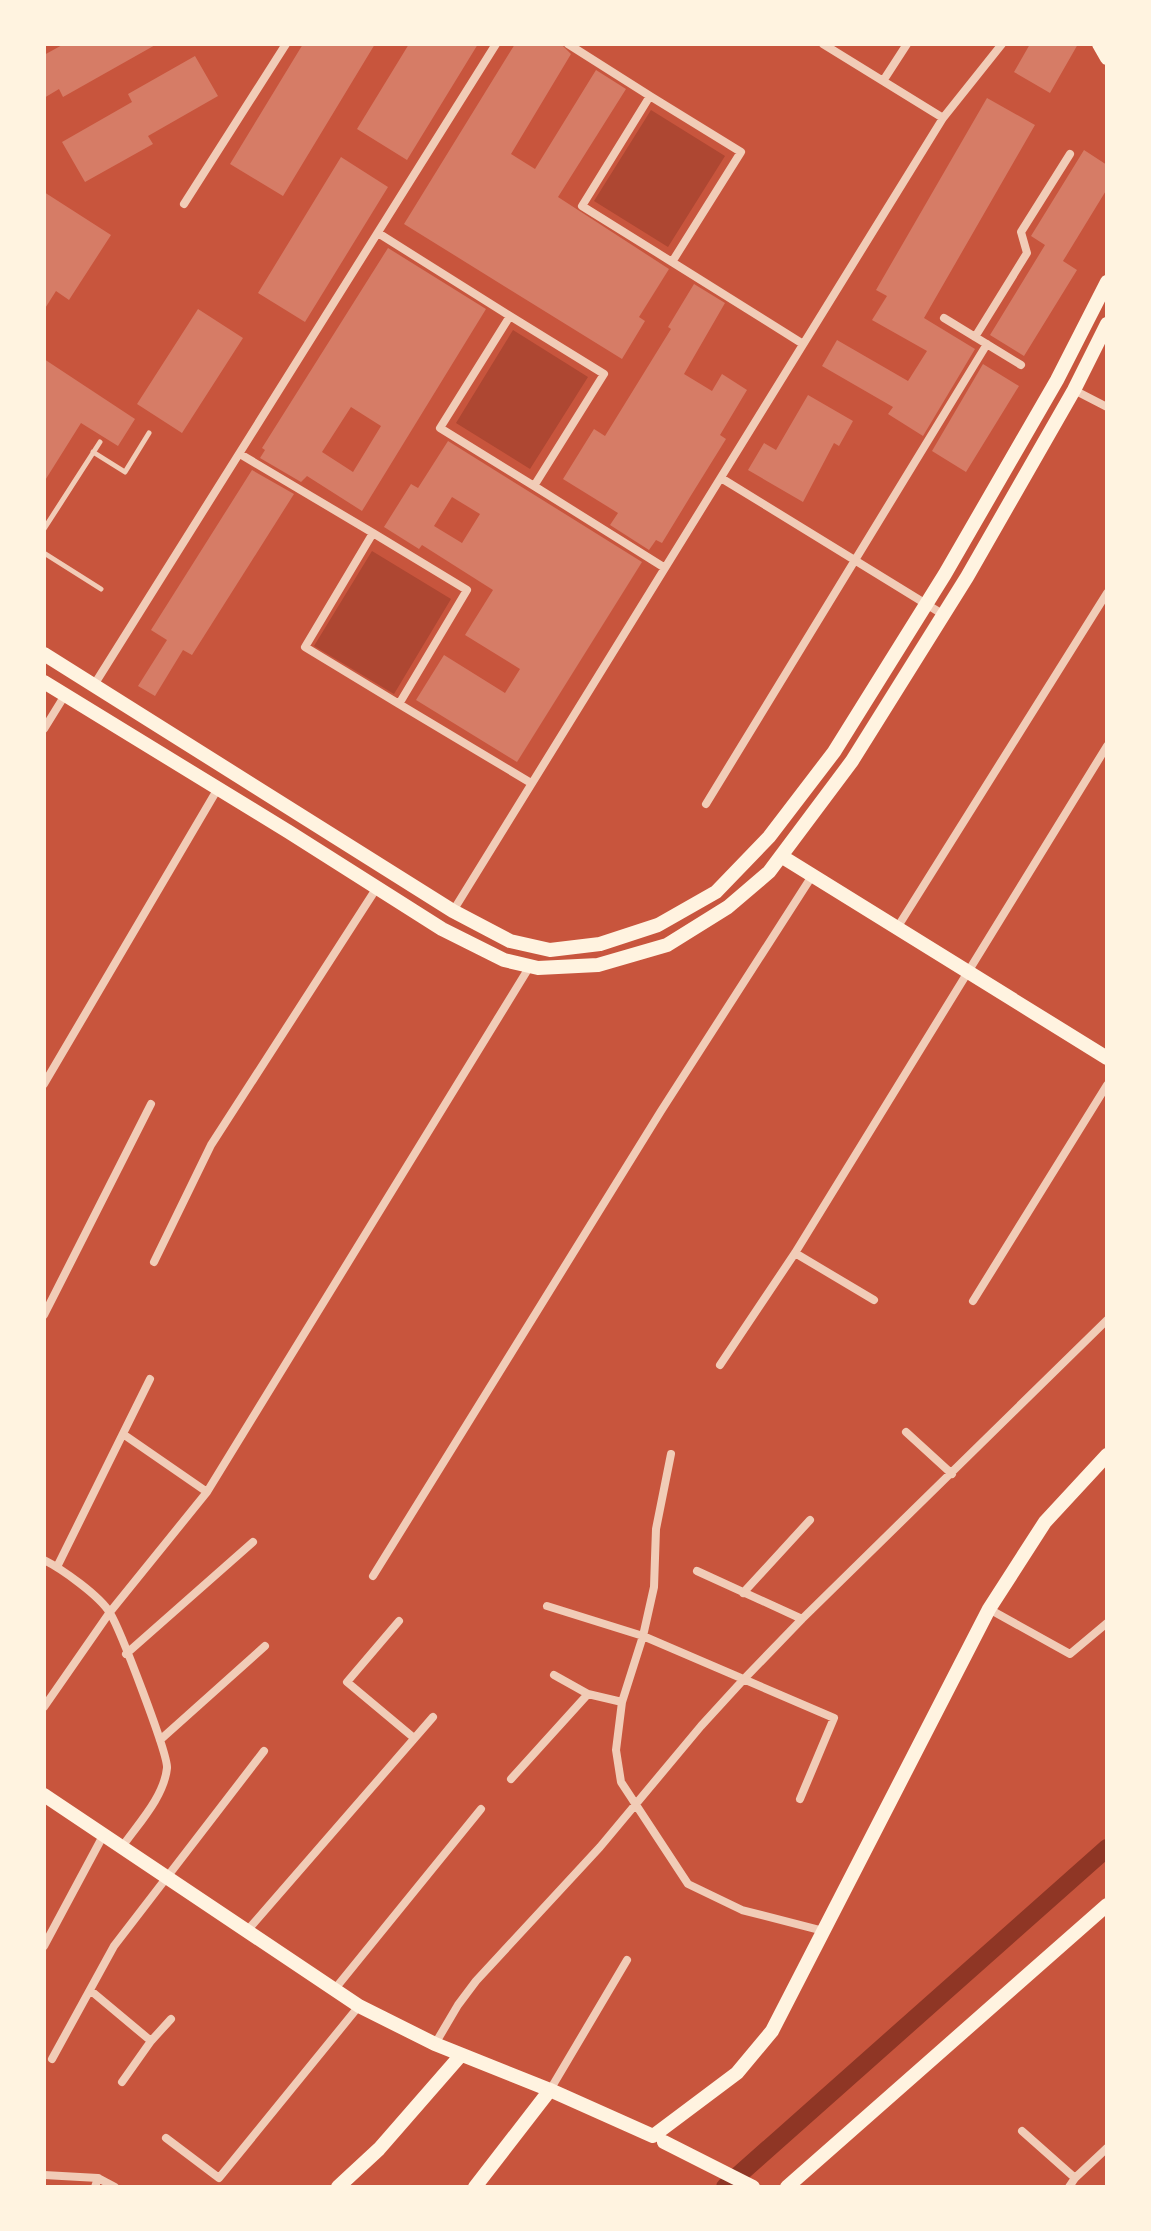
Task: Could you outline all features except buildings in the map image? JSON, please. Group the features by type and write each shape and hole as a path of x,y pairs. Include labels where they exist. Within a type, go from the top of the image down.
{"main road":[{"path":"1099,44 1107,58"},
{"path":"44,654 453,911 510,941 550,950 600,944 658,925 716,892 769,837 834,752 926,606 1057,380 1107,282"},
{"path":"44,682 442,929 504,960 538,968 598,965 667,945 728,907 769,872 852,761 944,615 1074,390 1107,324"},
{"path":"781,856 1107,1058"},
{"path":"658,2139 737,2073 772,2031 989,1609 1045,1522 1107,1455"},
{"path":"44,1795 359,2006 435,2044 550,2090 658,2139 752,2187"},
{"path":"787,2187 1107,1905"},
{"path":"338,2187 379,2149 461,2055"},
{"path":"475,2187 550,2090"}],"street":[{"path":"184,204 286,44"},
{"path":"94,685 496,44"},
{"path":"568,44 741,152 672,262"},
{"path":"823,44 943,118"},
{"path":"883,81 907,44"},
{"path":"453,911 943,118 1002,44"},
{"path":"650,96 582,206 803,344"},
{"path":"975,337 1027,253 1021,232 1070,154"},
{"path":"378,233 604,374 534,486"},
{"path":"510,316 440,428 665,568"},
{"path":"944,318 1021,365"},
{"path":"706,804 987,344"},
{"path":"1074,390 1107,407"},
{"path":"240,454 467,590 399,704"},
{"path":"721,478 944,615"},
{"path":"373,533 305,647 531,783"},
{"path":"897,928 1107,593"},
{"path":"44,729 65,695"},
{"path":"720,1365 795,1253 1107,746"},
{"path":"44,1084 217,790"},
{"path":"373,1576 661,1111 812,876"},
{"path":"154,1262 211,1145 376,889"},
{"path":"44,1707 110,1612 207,1492 530,966"},
{"path":"973,1301 1107,1085"},
{"path":"44,1315 151,1104"},
{"path":"795,1253 874,1300"},
{"path":"435,2044 476,1981 510,1947 744,1679 1107,1320"},
{"path":"57,1567 150,1379"},
{"path":"906,1432 952,1474"},
{"path":"123,1434 207,1492"},
{"path":"671,1454 656,1529 654,1587 643,1636 622,1702 616,1750 621,1782 688,1884 742,1910 824,1931"},
{"path":"743,1593 810,1520"},
{"path":"126,1654 253,1542"},
{"path":"44,1560 57,1567 110,1612 160,1740 167,1766 161,1788 122,1847"},
{"path":"697,1571 802,1619"},
{"path":"547,1606 643,1636 834,1718 800,1799"},
{"path":"989,1609 1070,1654 1107,1623"},
{"path":"399,1621 347,1682 414,1738"},
{"path":"160,1740 265,1646"},
{"path":"554,1675 588,1694 622,1702"},
{"path":"511,1779 588,1694"},
{"path":"246,1932 433,1717"},
{"path":"52,2059 114,1946 264,1751"},
{"path":"333,1991 481,1809"},
{"path":"44,1946 104,1834"},
{"path":"550,2090 627,1960"},
{"path":"90,1990 151,2041"},
{"path":"166,2138 219,2178 359,2006"},
{"path":"122,2082 171,2019"},
{"path":"1022,2131 1075,2178"},
{"path":"1069,2187 1107,2148"},
{"path":"44,2175 115,2187"}],"lane":[{"path":"93,452 125,472 149,433"},
{"path":"44,529 100,442"},
{"path":"44,553 101,589"}],"shaded area":[{"path":"651,110 725,156 668,247 594,201"},
{"path":"513,330 588,377 530,469 456,423"},
{"path":"372,551 451,599 394,694 314,646"}],"waterway":[{"path":"725,2187 1107,1848"}]}
